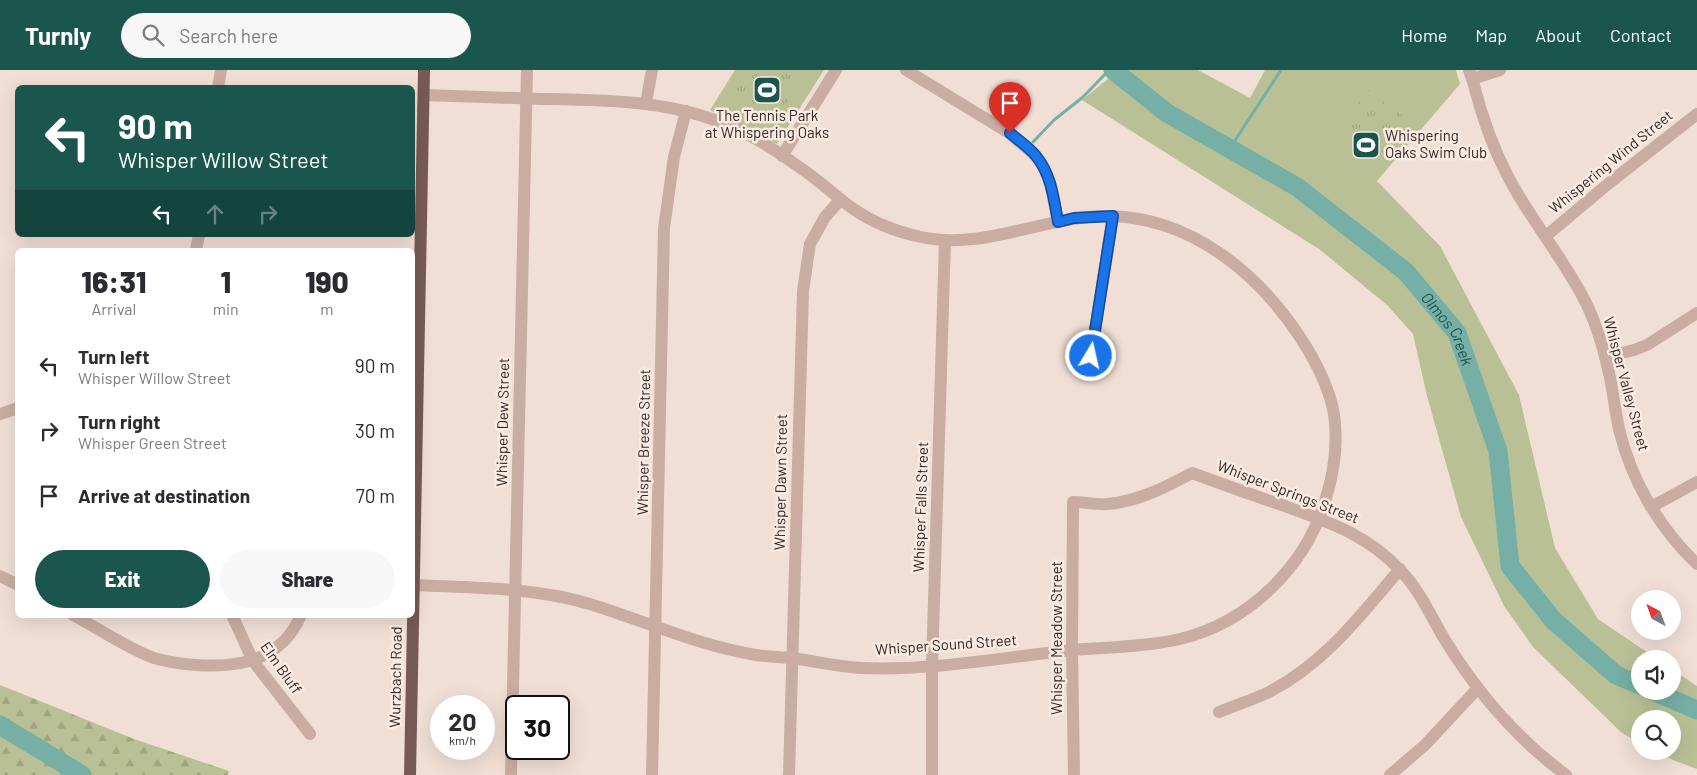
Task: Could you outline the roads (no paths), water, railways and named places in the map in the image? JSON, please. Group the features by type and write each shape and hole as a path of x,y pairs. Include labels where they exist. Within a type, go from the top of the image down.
{"main road":[{"name":"Wurzbach Road","path":"415,536 424,70"},
{"name":"Wurzbach Road","path":"410,775 413,618"}],"street":[{"path":"218,85 221,70"},
{"name":"Whisper Dew Street","path":"511,775 527,70"},
{"path":"646,103 652,70"},
{"path":"782,156 836,70"},
{"path":"906,70 1010,133 1036,156 1050,182 1058,222"},
{"path":"1470,74 1500,70"},
{"name":"Whisper Valley Street","path":"1470,74 1489,133 1519,196 1566,265 1587,305 1600,338 1627,457 1639,484 1668,533 1697,564"},
{"name":"Whisper Sound Street","path":"415,585 515,590 557,596 590,604 693,639 756,655 793,658 860,668 932,666 1072,650 1156,643 1180,639 1220,625 1272,589 1299,556 1319,519 1330,483 1335,441 1334,413 1328,391 1319,370 1289,321 1256,281 1223,254 1185,233 1144,221 1113,216 1074,218 984,239 945,240 923,238 887,227 869,219 840,200 802,168 766,145 734,128 686,111 646,103 614,100 424,95"},
{"name":"Whisper Breeze Street","path":"652,775 664,228 674,158 686,111"},
{"name":"Whispering Wind Street","path":"1546,236 1697,114"},
{"name":"Whisper Dawn Street","path":"789,775 803,291 810,244 825,217 840,200"},
{"path":"1091,356 1113,216"},
{"name":"Whisper Falls Street","path":"932,775 932,666 945,240"},
{"path":"1605,358 1647,345 1697,314"},
{"path":"0,414 15,409"},
{"name":"Whisper Springs Street","path":"1073,502 1108,504 1134,499 1157,491 1192,473 1348,531 1366,541 1400,569 1420,595 1446,641 1478,688 1523,740 1541,757 1566,775"},
{"path":"1651,507 1697,482"},
{"name":"Whisper Meadow Street","path":"1073,502 1072,650 1074,775"},
{"path":"1219,712 1269,692 1294,677 1319,658 1341,638 1400,569"},
{"path":"0,576 15,584"},
{"path":"79,618 141,652 167,661 216,666 253,661 268,653 281,643 298,623 300,618"},
{"name":"Elm Bluff","path":"233,618 253,661 310,734"},
{"path":"1390,775 1425,745 1478,688"}],"waterway":[{"path":"1033,142 1054,120 1083,97 1109,70"},
{"name":"Olmos Creek","path":"1113,70 1167,113 1297,187 1406,272 1457,333 1498,451 1510,566 1553,620 1616,675 1631,681"},
{"path":"1230,148 1281,70"},
{"name":"Olmos Creek","path":"1674,700 1697,710"},
{"path":"0,725 82,775"}],"place":[{"name":"The Tennis Park at Whispering Oaks","path":"767,90"},
{"name":"Whispering Oaks Swim Club","path":"1366,145"}]}
